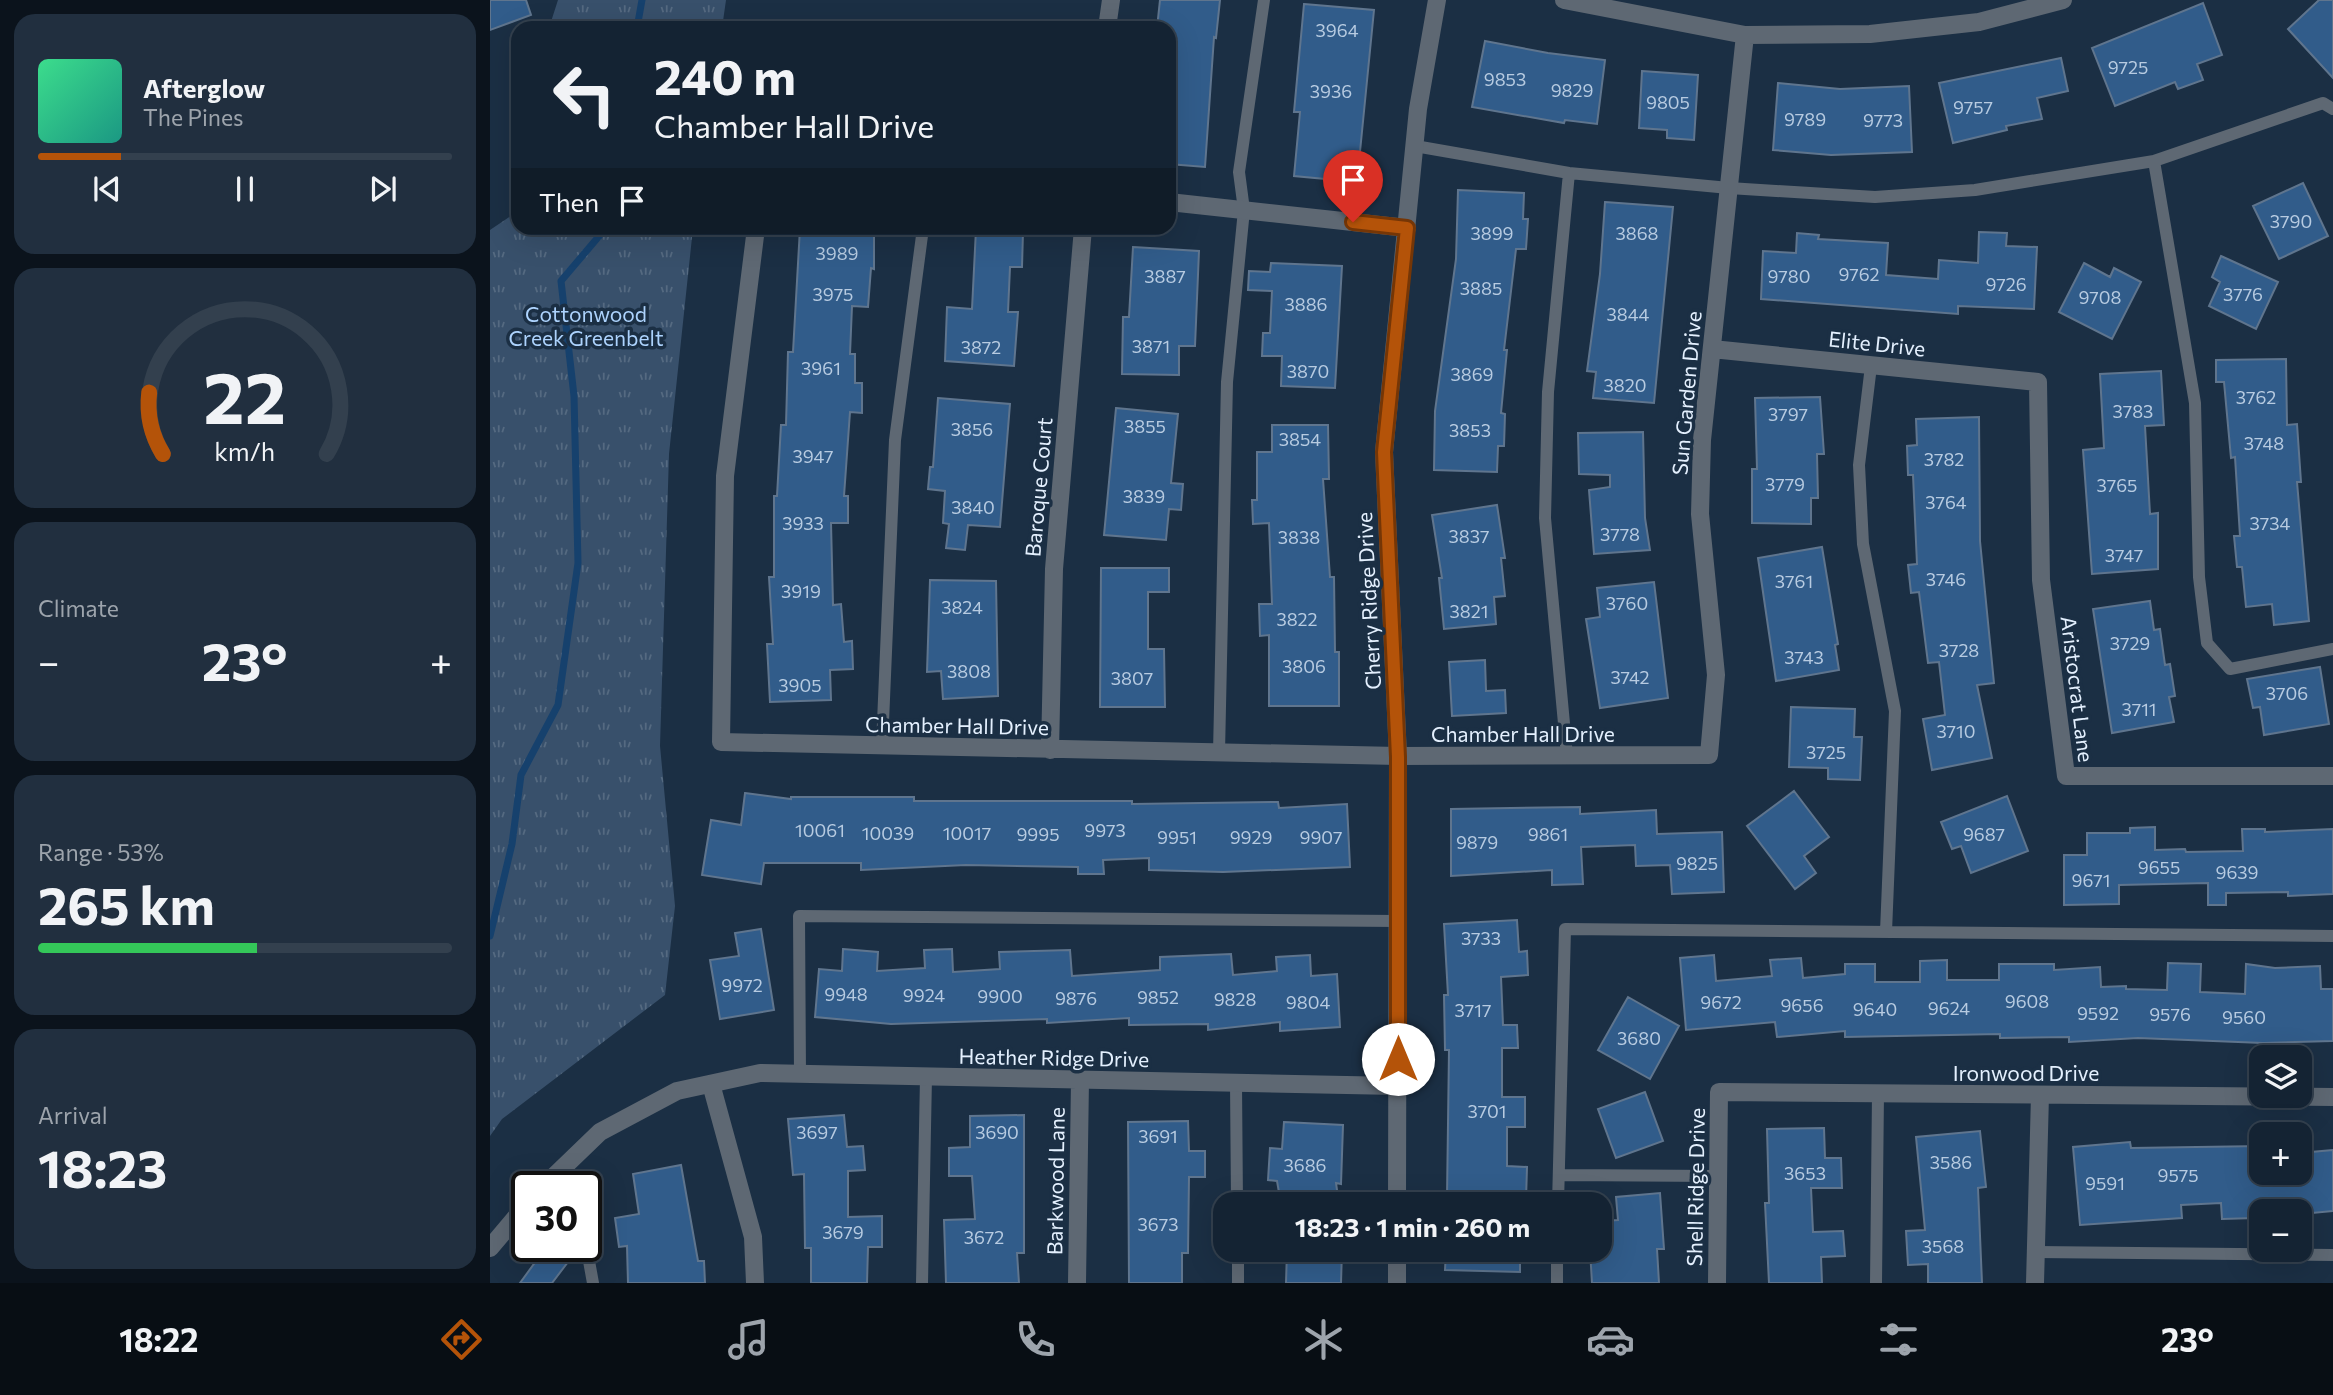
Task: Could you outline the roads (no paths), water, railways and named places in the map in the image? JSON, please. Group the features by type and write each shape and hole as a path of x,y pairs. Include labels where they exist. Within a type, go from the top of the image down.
{"street":[{"path":"1108,21 1111,0"},
{"name":"Cherry Ridge Drive","path":"1397,1192 1398,757 1384,452 1418,108 1437,0"},
{"path":"1564,0 1745,34 1870,34 1979,22 2063,0"},
{"name":"Sun Garden Drive","path":"1709,755 1716,675 1700,514 1702,440 1745,34"},
{"path":"1176,203 1407,228"},
{"name":"Chamber Hall Drive","path":"755,235 725,476 721,742 1398,757 1709,755"},
{"name":"Baroque Court","path":"1050,750 1054,569 1082,235"},
{"name":"Elite Drive","path":"1712,349 2038,382"},
{"name":"Aristocrat Lane","path":"2038,382 2041,580 2066,776 2333,776"},
{"name":"Heather Ridge Drive","path":"560,1171 600,1132 677,1091 760,1073 1398,1086"},
{"name":"Barkwood Lane","path":"1077,1283 1080,1080"},
{"path":"711,1084 753,1237 755,1283"},
{"name":"Ironwood Drive","path":"1719,1092 2333,1097"},
{"name":"Shell Ridge Drive","path":"1717,1283 1719,1092"},
{"path":"2035,1283 2040,1095"},
{"path":"490,1248 511,1224"},
{"path":"1397,1262 1397,1283"}],"lane":[{"path":"1219,753 1227,382 1244,211 1239,172 1264,0"},
{"path":"1415,146 1569,173 1729,188 1875,197 1975,190 2154,161 2323,103 2333,109"},
{"path":"2154,161 2195,403 2199,577 2207,643 2230,668 2333,649"},
{"path":"1567,756 1545,518 1548,392 1569,173"},
{"path":"882,746 895,440 922,235"},
{"path":"1871,366 1859,465 1863,544 1895,711 1886,932"},
{"path":"800,1074 799,916 1398,921"},
{"path":"1558,1192 1565,929 2333,936"},
{"path":"922,1283 926,1077"},
{"path":"1236,1083 1237,1192"},
{"path":"1876,1283 1878,1093"},
{"path":"1559,1175 1718,1176"},
{"path":"2036,1252 2333,1255"},
{"path":"589,1262 593,1283"},
{"path":"1238,1262 1238,1283"},
{"path":"1556,1283 1557,1262"}],"waterway":[{"path":"638,21 642,0"},
{"path":"490,936 512,844 521,775 558,705 578,563 574,396 561,281 600,235"}],"park label":[{"name":"Cottonwood Creek Greenbelt","path":"586,325"}]}
